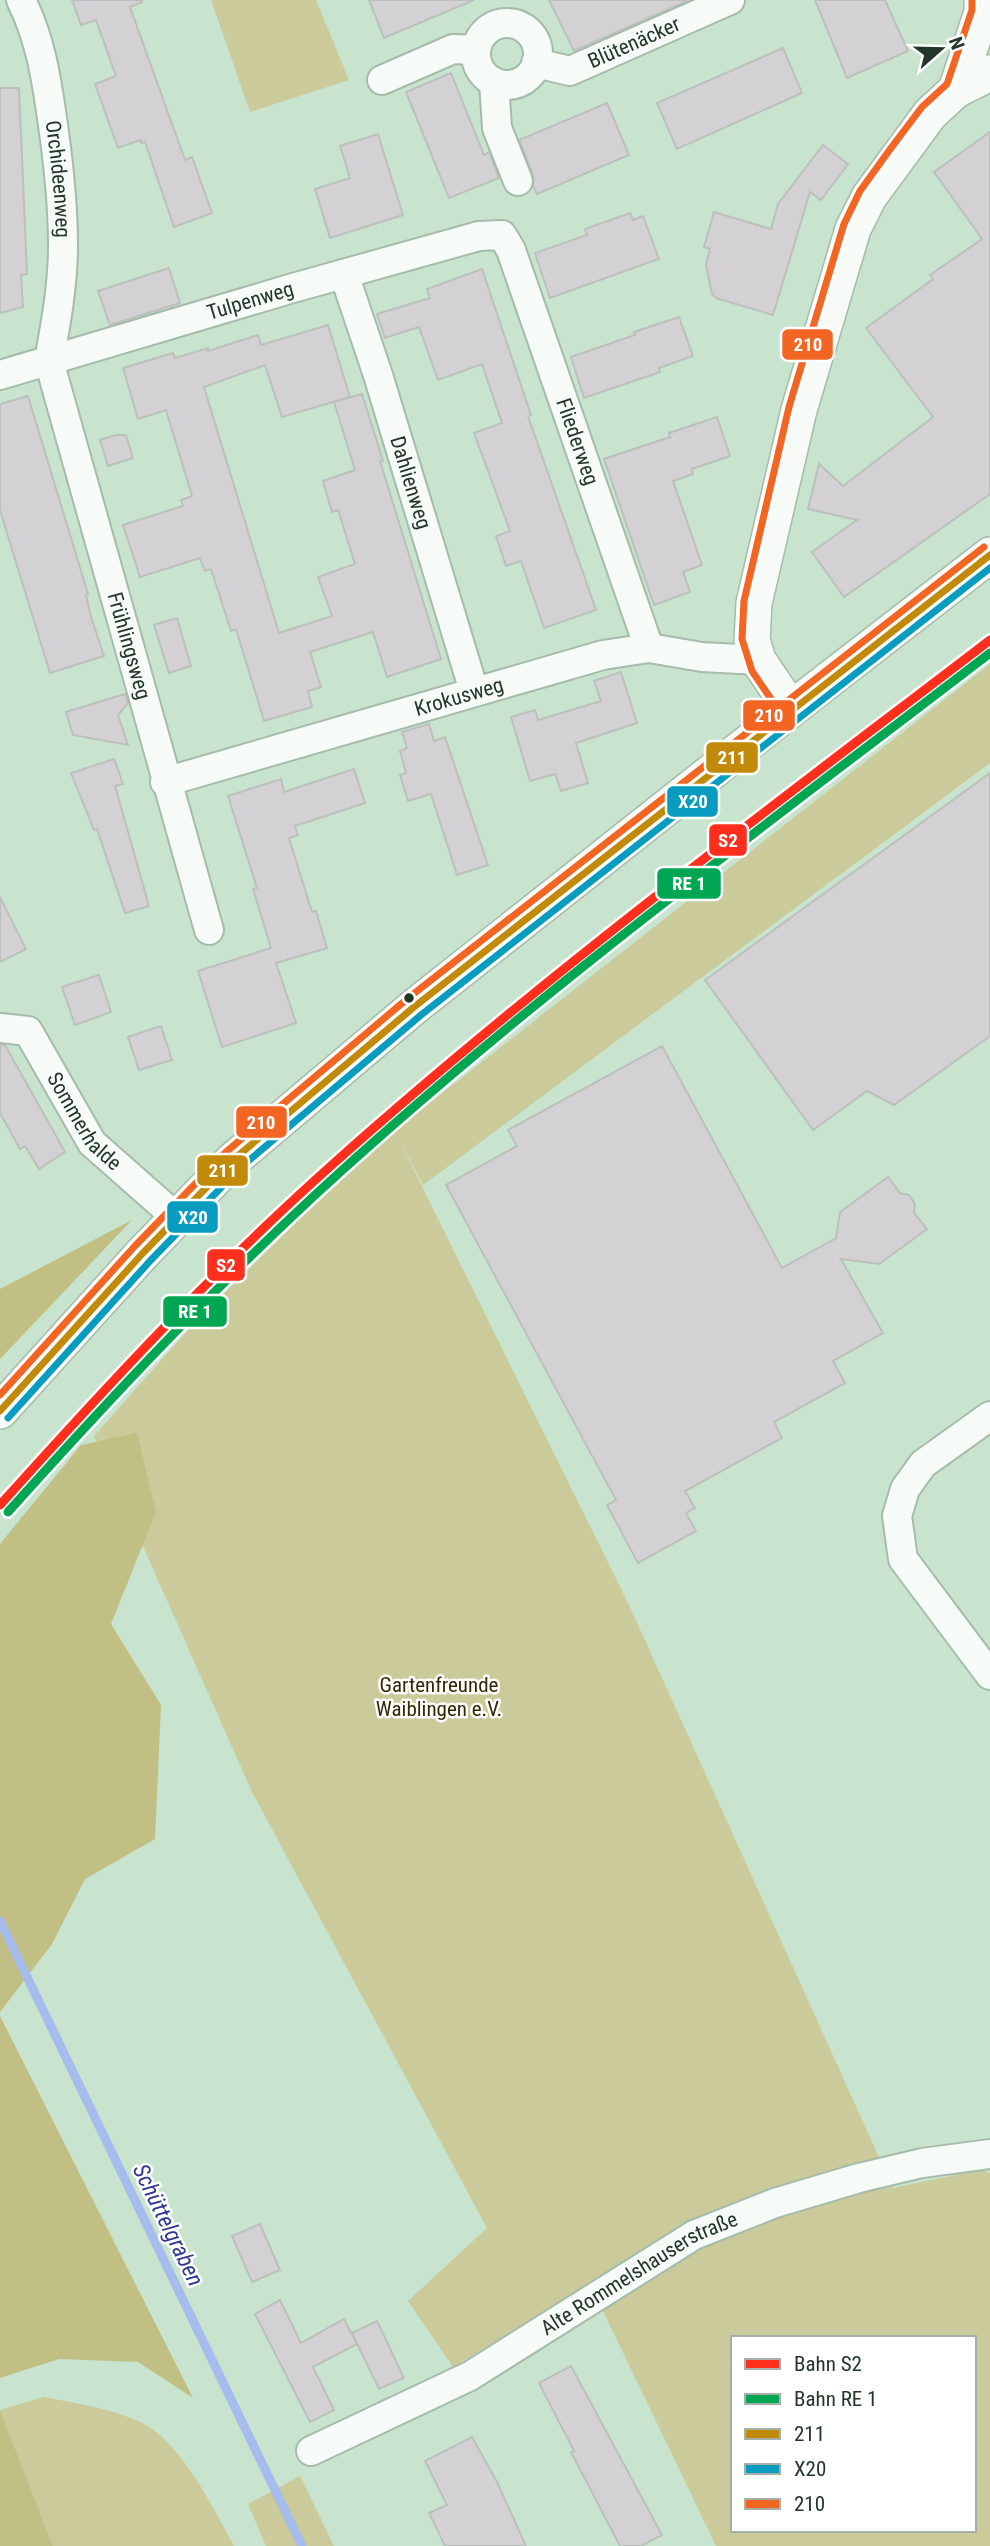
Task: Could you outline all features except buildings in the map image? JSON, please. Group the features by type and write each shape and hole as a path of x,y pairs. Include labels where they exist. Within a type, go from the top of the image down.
{"street":[{"name":"Orchideenweg","path":"21,0 34,26 43,60 56,151 63,245 59,310 49,361"},
{"name":"Blütenäcker","path":"536,63 570,71 730,0"},
{"path":"956,90 982,12 982,0"},
{"path":"499,12 530,34 538,52 536,63 533,71 520,82 502,85 494,82 480,69 476,50 499,12"},
{"path":"382,80 453,49 476,50"},
{"path":"791,709 758,660 752,640 754,603 799,410 853,229 869,197 930,114 956,90 990,73"},
{"path":"494,82 497,128 518,181"},
{"name":"Tulpenweg","path":"0,375 346,280 479,236 502,235"},
{"name":"Fliederweg","path":"502,235 511,250 649,648"},
{"name":"Dahlienweg","path":"346,280 378,375 474,691"},
{"name":"Frühlingsweg","path":"49,361 165,782 209,930"},
{"path":"0,1411 233,1160 414,1007 990,555"},
{"name":"Krokusweg","path":"165,782 603,655 649,648 702,657 758,660"},
{"name":"Sommerhalde","path":"0,1028 28,1031 92,1143 177,1218"},
{"path":"990,1416 923,1464 905,1489 897,1516 902,1559 990,1675"},
{"name":"Alte Rommelshauserstraße","path":"310,2451 470,2376 694,2235 775,2203 859,2178 922,2162 990,2154"}],"green space":[{"path":"211,0 316,0 349,80 250,112"},
{"name":"Gartenfreunde Waiblingen e.V.","path":"990,664 990,763 423,1185 396,1134 629,1605 893,2188 980,2170 990,2173 990,2546 716,2546 590,2284 453,2367 408,2301 487,2228 252,1792 94,1436 197,1320 342,1177 395,1130"},
{"path":"43,2397 118,2413 156,2432 195,2477 234,2546 53,2546 0,2410"},
{"path":"300,2476 334,2546 266,2546 248,2504"}],"shaded area":[{"path":"132,1220 0,1359 0,1289"},
{"path":"137,1433 156,1512 111,1624 161,1705 155,1839 85,1879 52,1944 0,2012 0,1544 81,1445"},
{"path":"0,2016 193,2398 138,2362 59,2359 0,2378"},
{"path":"0,2410 53,2546 0,2546"}],"waterway":[{"name":"Schüttelgraben","path":"0,1921 302,2546"}],"rail line":[{"name":"S2","path":"0,1505 203,1287 333,1164 574,961 990,640"}],"transit line":[{"name":"210","path":"782,715 752,671 742,639 744,601 789,407 844,224 860,191 891,148 922,107 947,84 972,10 972,0"},
{"name":"210","path":"0,1395 134,1247 226,1152 407,999 984,547"},
{"name":"211","path":"0,1411 142,1254 233,1160 414,1007 990,555"},
{"name":"X20","path":"8,1418 150,1261 240,1168 421,1015 990,568"},
{"path":"8,1512 210,1297 295,1214 416,1105 496,1037 659,907 990,653"}]}
